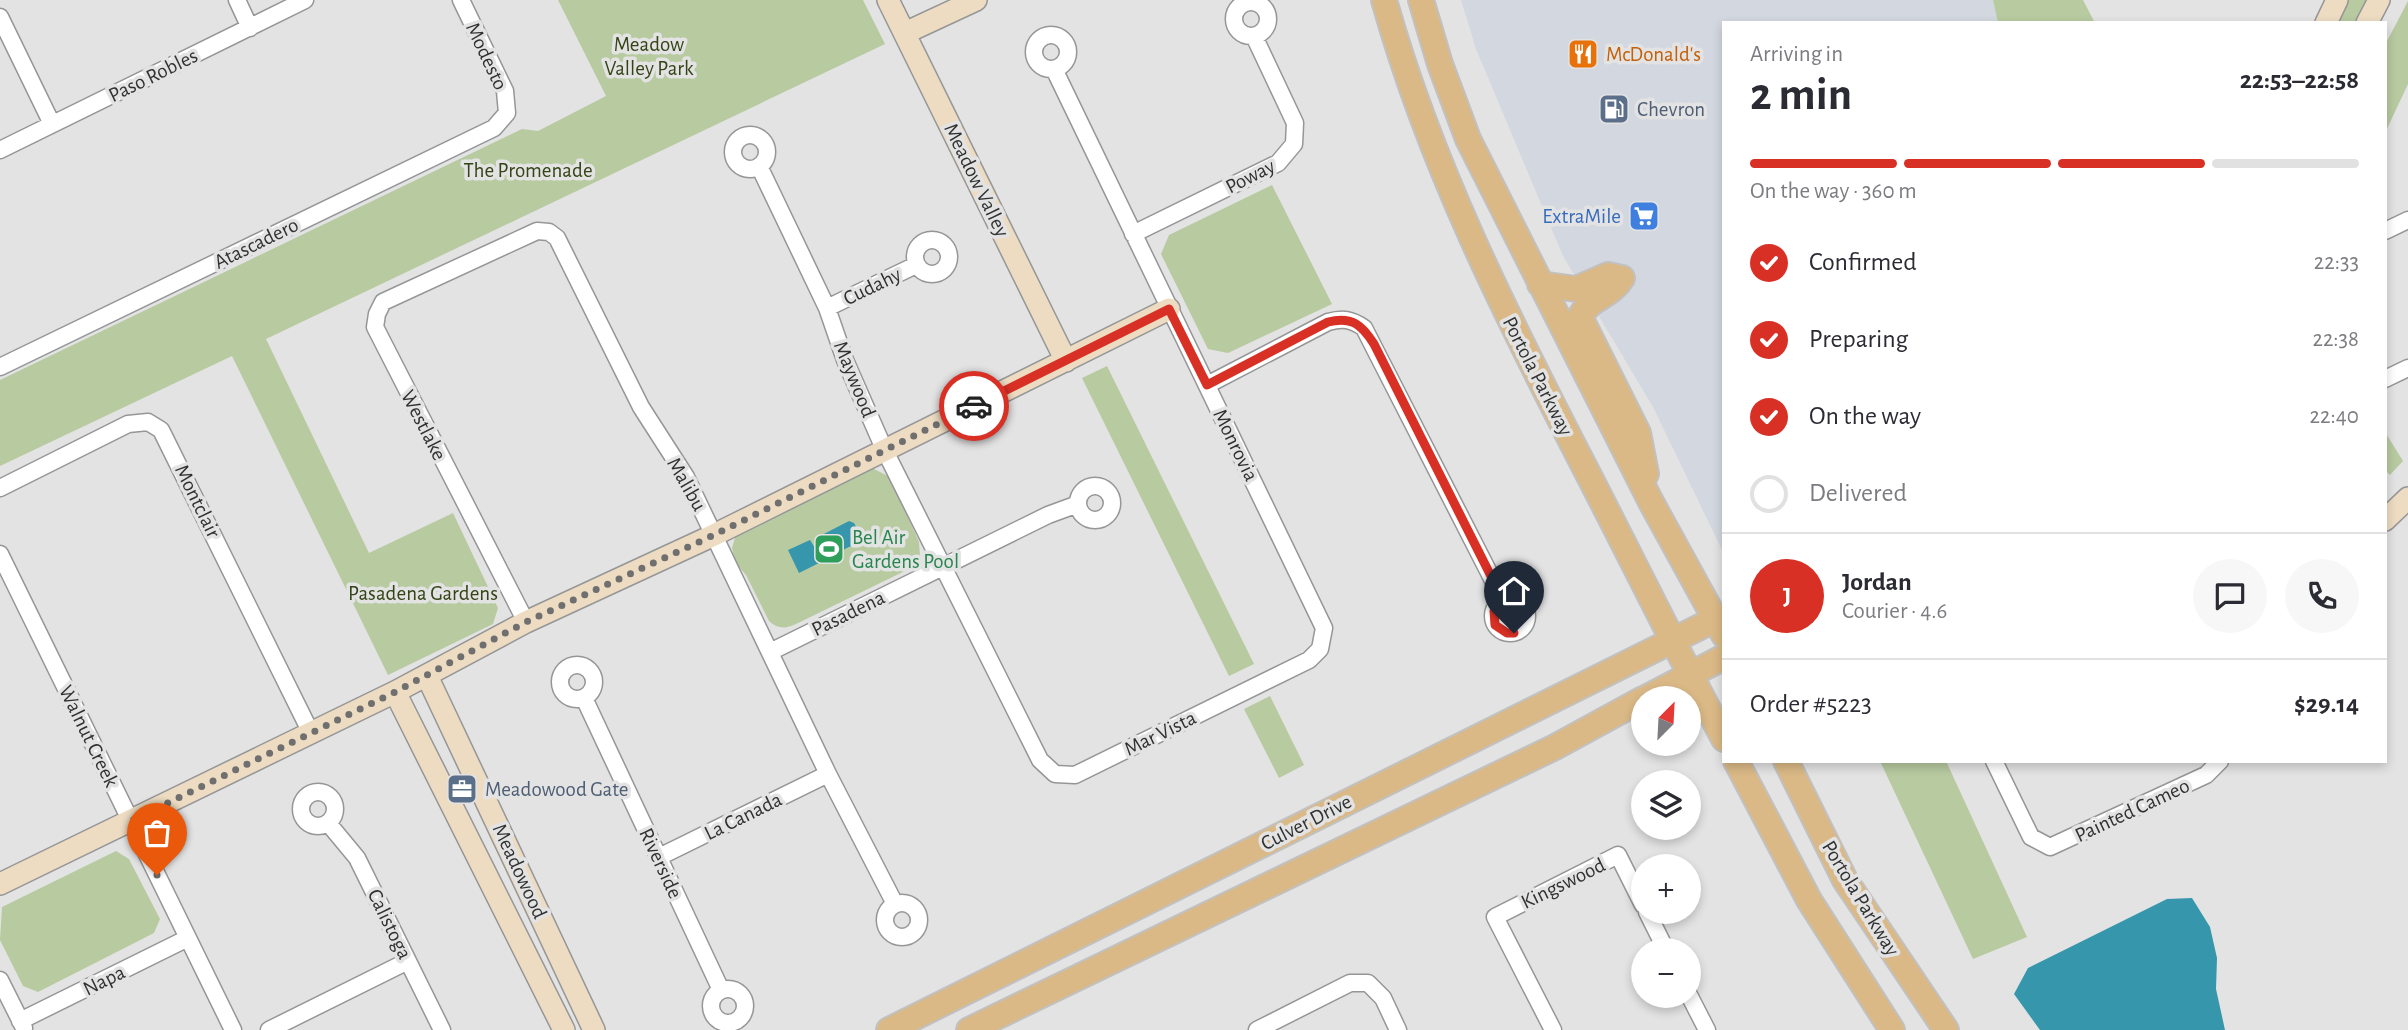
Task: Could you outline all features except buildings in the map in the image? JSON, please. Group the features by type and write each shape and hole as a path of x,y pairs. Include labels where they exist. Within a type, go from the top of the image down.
{"main road":[{"name":"Portola Parkway","path":"1384,0 1406,80 1462,217 1516,333 1722,735"},
{"name":"Portola Parkway","path":"1421,0 1440,64 1468,139 1651,502 1721,623"},
{"path":"1540,284 1576,289 1608,275 1622,278 1615,289 1587,303 1580,317 1639,433 1651,502"},
{"name":"Culver Drive","path":"889,1030 1672,640 1721,623"},
{"name":"Culver Drive","path":"1669,686 1722,658"},
{"name":"Culver Drive","path":"969,1030 1545,752 1631,706"},
{"name":"Portola Parkway","path":"1736,763 1810,900 1892,1030"},
{"name":"Portola Parkway","path":"1787,763 1845,880 1945,1030"}],"street":[{"path":"237,0 250,28"},
{"name":"Paso Robles","path":"0,150 305,0"},
{"name":"Modesto","path":"461,0 505,91 507,113"},
{"name":"Meadow Valley","path":"888,0 1066,360"},
{"path":"905,33 976,0"},
{"path":"2327,21 2337,0"},
{"path":"2368,21 2379,0"},
{"path":"0,17 52,124"},
{"name":"Poway","path":"1133,234 1278,163 1294,144 1295,123 1254,36"},
{"name":"Monrovia","path":"1054,69 1324,628 1323,643 1315,655 1263,681"},
{"name":"Atascadero","path":"0,367 494,128 507,113"},
{"name":"Maywood","path":"759,166 827,308 845,360 885,451 1040,760 1055,774"},
{"path":"2387,230 2408,220"},
{"name":"Malibu","path":"460,264 537,231 549,232 557,238 641,407 686,477 828,774 895,904"},
{"name":"Westlake","path":"460,264 383,302 375,327 526,622"},
{"name":"Cudahy","path":"827,308 916,265"},
{"path":"0,884 395,692 526,622 714,535 1169,309"},
{"path":"1207,385 1328,322 1353,320 1364,328 1503,600"},
{"path":"2387,378 2408,368"},
{"name":"Montclair","path":"0,488 128,424 148,422 161,430 311,733"},
{"path":"2387,518 2408,498"},
{"name":"Pasadena","path":"769,652 1048,514 1078,504"},
{"name":"Walnut Creek","path":"0,554 233,1030"},
{"name":"Meadowood","path":"427,676 464,749 594,1030"},
{"name":"Mar Vista","path":"1055,774 1075,775 1263,681"},
{"name":"Meadowood","path":"395,692 564,1030"},
{"name":"Riverside","path":"584,698 721,990"},
{"path":"430,765 464,749"},
{"name":"Painted Cameo","path":"1995,763 2031,837 2039,844 2050,846 2062,843 2206,775 2218,763"},
{"name":"La Canada","path":"659,857 828,774"},
{"name":"Calistoga","path":"328,823 357,858 442,1030"},
{"name":"Kingswood","path":"1553,1030 1495,917 1618,855 1631,881"},
{"name":"Napa","path":"22,1026 188,938"},
{"path":"269,1030 408,961"},
{"path":"0,980 22,1026"},
{"path":"1257,1030 1350,984 1368,983 1383,998 1398,1030"},
{"path":"1696,1008 1707,1030"}],"shaded area":[{"path":"1461,0 1993,0 1998,21 1722,21 1722,550 1653,407 1563,256 1476,49"}],"green space":[{"path":"558,0 863,0 885,44 266,339 369,553 453,513 498,608 493,624 388,675 232,356 0,466 0,380 522,129 538,131 606,96"},
{"path":"1993,0 2083,0 2094,21 1998,21"},
{"path":"2348,0 2367,0 2356,21 2338,21"},
{"path":"2408,1 2408,84 2387,129 2387,41"},
{"path":"1272,185 1332,304 1228,353 1208,349 1161,254 1169,235"},
{"path":"1107,366 1254,664 1229,676 1082,378"},
{"path":"2387,435 2403,461 2390,475 2387,472"},
{"name":"Bel Air Gardens Pool","path":"872,468 890,477 919,542 920,556 909,569 796,624 788,627 775,626 769,621 746,575 735,562 732,548 736,534"},
{"path":"1270,696 1304,765 1279,778 1244,709"},
{"path":"1881,763 1947,763 2027,937 1973,959"},
{"path":"116,851 129,859 160,919 154,933 38,992 23,986 0,940 2,907"}],"water":[{"path":"849,521 854,523 861,536 859,542 825,559 819,557 821,562 799,573 788,550 810,540 815,548 816,538"},
{"path":"2192,898 2210,927 2217,958 2216,989 2225,1030 2040,1030 2014,994 2028,968 2167,899"}],"way so far":[{"path":"157,875 131,821 395,692 526,622 714,535 974,406"}],"place":[{"name":"McDonald's","path":"1583,54"},
{"name":"Chevron","path":"1614,109"},
{"name":"ExtraMile","path":"1644,216"},
{"name":"Bel Air Gardens Pool","path":"829,549"},
{"name":"Meadowood Gate","path":"462,789"}],"route":[{"path":"974,406 1169,309 1207,385 1328,322 1353,320 1364,328 1374,344 1503,600 1497,604 1494,611 1495,625 1507,633 1514,633"}],"park label":[{"name":"Meadow Valley Park","path":"649,56"},
{"name":"The Promenade","path":"528,170"},
{"name":"Pasadena Gardens","path":"423,593"}]}
